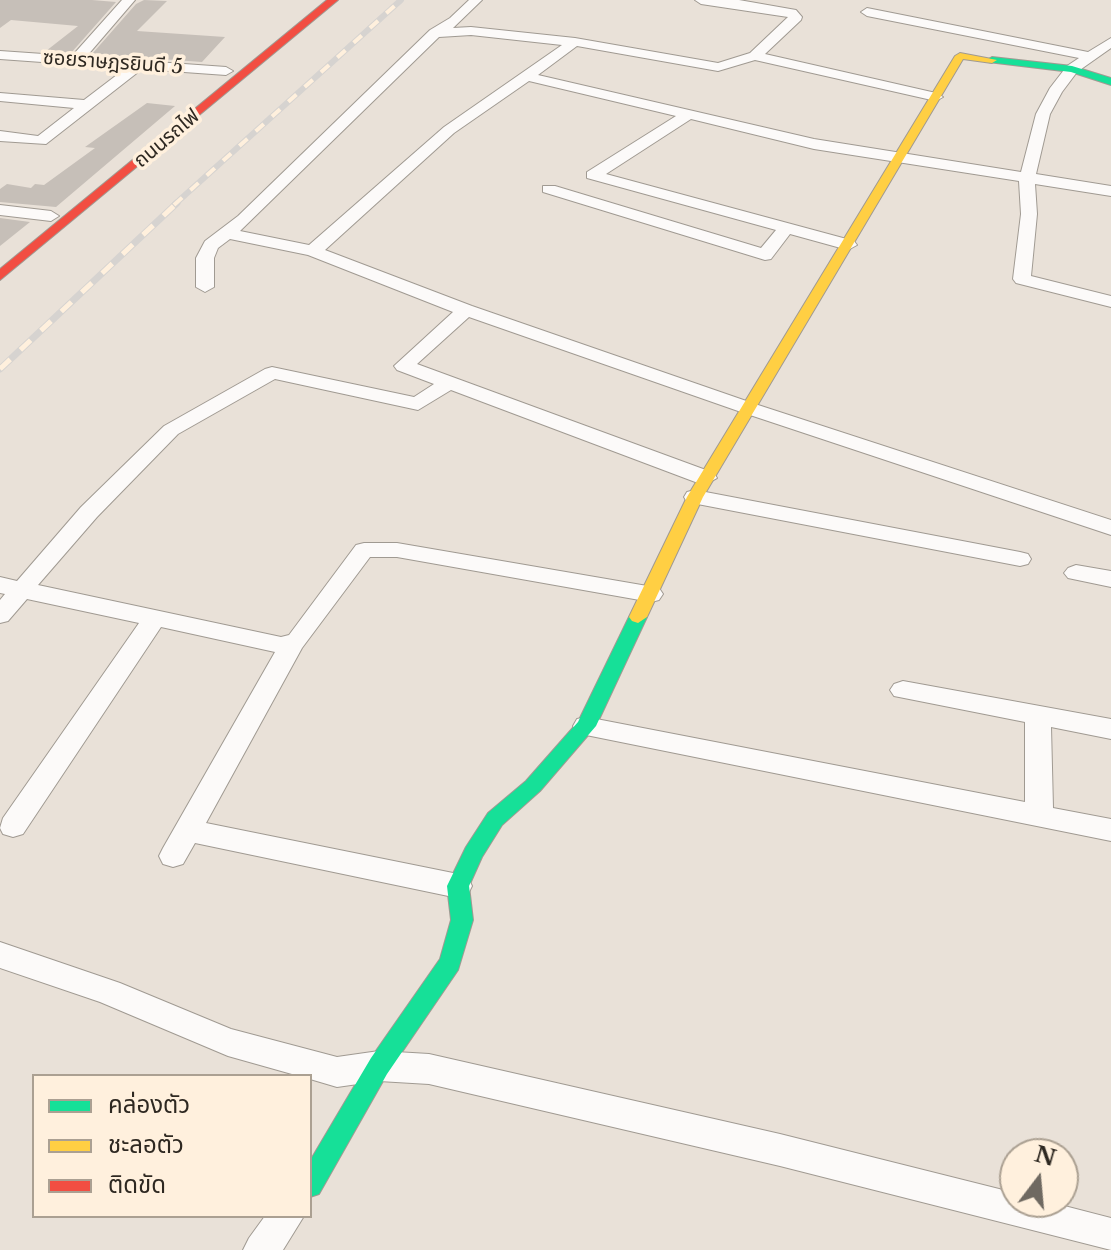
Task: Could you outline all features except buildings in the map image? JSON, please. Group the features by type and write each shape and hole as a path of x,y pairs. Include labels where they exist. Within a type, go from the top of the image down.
{"street":[{"path":"76,60 129,0"},
{"name":"ถนนรถไฟ","path":"0,258 315,0"},
{"name":"ถนนรถไฟ","path":"0,276 333,0"},
{"path":"205,287 207,253 435,33 455,21 476,0"},
{"path":"435,33 471,31 575,42 718,67 755,56 796,17 791,13 701,0"},
{"path":"867,12 1089,56"},
{"path":"313,251 449,130 575,42"},
{"path":"1110,43 1072,69 1043,114 1028,184 1029,226 1022,279 1111,302"},
{"name":"ซอยราษฎรยินดี 5","path":"0,55 226,71"},
{"path":"755,56 936,97"},
{"path":"312,1182 379,1066 450,963 462,920 458,886 473,853 495,819 533,786 586,726 701,487 960,56 1072,69 1111,82"},
{"path":"0,136 41,141 139,65"},
{"path":"526,76 814,144 1111,202"},
{"path":"0,97 88,105"},
{"path":"689,114 593,175 848,245"},
{"path":"158,128 177,131"},
{"path":"1028,184 1111,191"},
{"path":"549,189 765,255 785,230"},
{"path":"0,210 51,216"},
{"path":"227,233 313,251 466,310 748,408 1111,528"},
{"path":"466,310 404,366 701,487 1020,559"},
{"path":"0,615 10,587 171,430 272,373 418,404 449,382"},
{"path":"10,587 281,645 297,641 364,550 397,550 651,594"},
{"path":"1076,573 1111,579"},
{"path":"13,826 155,618"},
{"path":"173,856 293,642"},
{"path":"903,690 1111,729"},
{"path":"1038,716 1039,816"},
{"path":"586,726 1111,830"},
{"path":"187,830 458,886"},
{"path":"0,955 109,992 228,1042 337,1072 379,1066 429,1069 780,1150 1111,1235"},
{"path":"261,1250 285,1218"}],"railway":[{"path":"174,205 401,0"},
{"path":"0,369 177,203"}],"traffic: fast":[{"path":"992,60 1072,69 1111,82"},
{"path":"312,1182 379,1066 450,963 462,920 458,886 473,853 495,819 533,786 586,726 638,617"}],"traffic: slow":[{"path":"638,617 695,497 960,56 992,60"}],"traffic: jam":[{"path":"0,276 333,0"}]}
